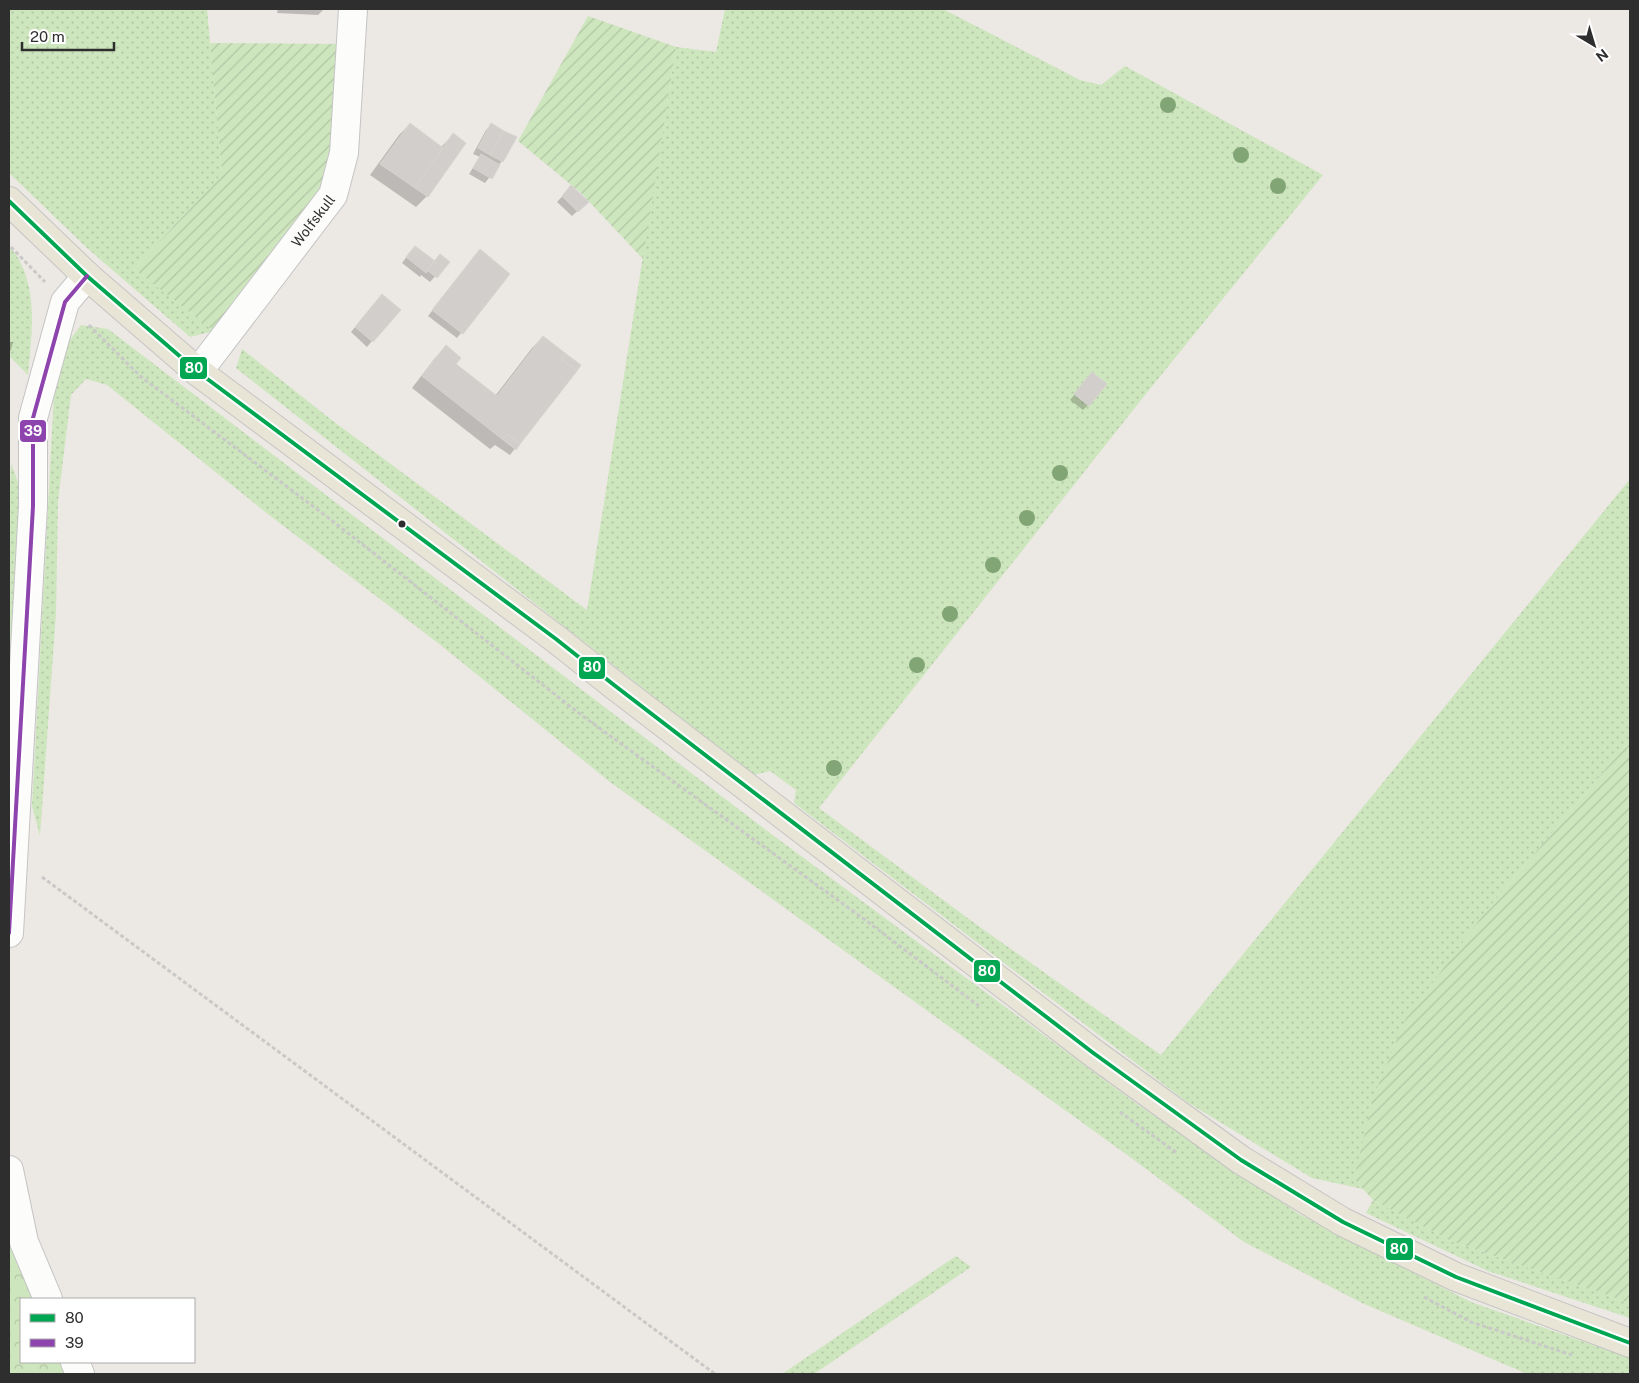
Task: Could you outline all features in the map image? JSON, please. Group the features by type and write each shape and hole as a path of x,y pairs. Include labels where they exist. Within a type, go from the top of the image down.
{"main road":[{"path":"9,201 87,276 198,372 556,639 1092,1052 1241,1160 1343,1222 1456,1277 1630,1343"}],"street":[{"name":"Wolfskull","path":"198,372 333,195 344,153 353,9"},
{"path":"9,933 33,506 33,418 65,302 87,276"},
{"path":"9,1170 24,1242 48,1298"}],"path":[{"path":"9,245 65,302"},
{"path":"14,856 715,1374"}],"green space":[{"path":"9,9 207,9 222,174 134,269 214,331 190,337 87,248 9,173"},
{"path":"725,9 943,9 1080,80 1101,85 1125,66 1323,175 1141,400 819,808 977,925 1161,1055 1630,479 1630,740 1483,915 1354,1179 1363,1189 1312,1178 1187,1102 794,803 796,790 770,771 753,775 236,368 242,349 333,421 587,610 676,47 716,52"},
{"path":"588,16 676,47 643,259 581,193 518,141"},
{"path":"210,43 340,44 328,177 214,331 134,269 222,174"},
{"path":"9,246 19,260 26,275 29,289 32,332 28,375 9,356"},
{"path":"81,325 108,329 774,836 1137,1104 1299,1214 1471,1302 1630,1358 1630,1374 1527,1374 1362,1303 1244,1242 1130,1157 610,782 438,643 269,515 107,385 86,379 71,395 58,501 56,613 40,836 32,806 55,376 63,349"},
{"path":"11,463 21,491 9,717 9,508"},
{"path":"1630,740 1630,1303 1451,1241 1373,1200 1354,1179 1373,1098 1405,1020 1483,915"},
{"path":"1373,1200 1451,1241 1630,1303 1630,1318 1488,1271 1366,1213"},
{"path":"9,1224 37,1298 20,1298 20,1363 64,1363 69,1374 9,1374"},
{"path":"956,1256 971,1267 814,1374 782,1374"}],"building":[{"path":"410,123 443,148 415,188 380,164"},
{"path":"491,123 504,131 490,155 478,148"},
{"path":"504,131 517,137 503,162 490,155"},
{"path":"453,133 466,143 428,197 415,188"},
{"path":"481,154 500,165 492,179 473,168"},
{"path":"571,185 589,202 578,212 562,196"},
{"path":"415,246 435,261 426,273 406,257"},
{"path":"480,249 510,274 463,334 432,310"},
{"path":"440,254 450,262 437,278 427,270"},
{"path":"382,294 401,310 373,342 355,327"},
{"path":"543,336 565,353 561,359 577,371 520,444 507,434 502,439 422,376 446,345 461,358 456,364 497,396"},
{"path":"565,353 581,365 577,371 561,359"},
{"path":"1092,372 1107,384 1089,406 1074,394"},
{"path":"507,434 520,444 516,450 502,439"}],"transit line":[{"name":"80","path":"9,201 87,276 198,372 556,639 1092,1052 1241,1160 1343,1222 1456,1277 1630,1343"},
{"name":"39","path":"9,933 33,506 33,418 65,302 87,276"}]}
